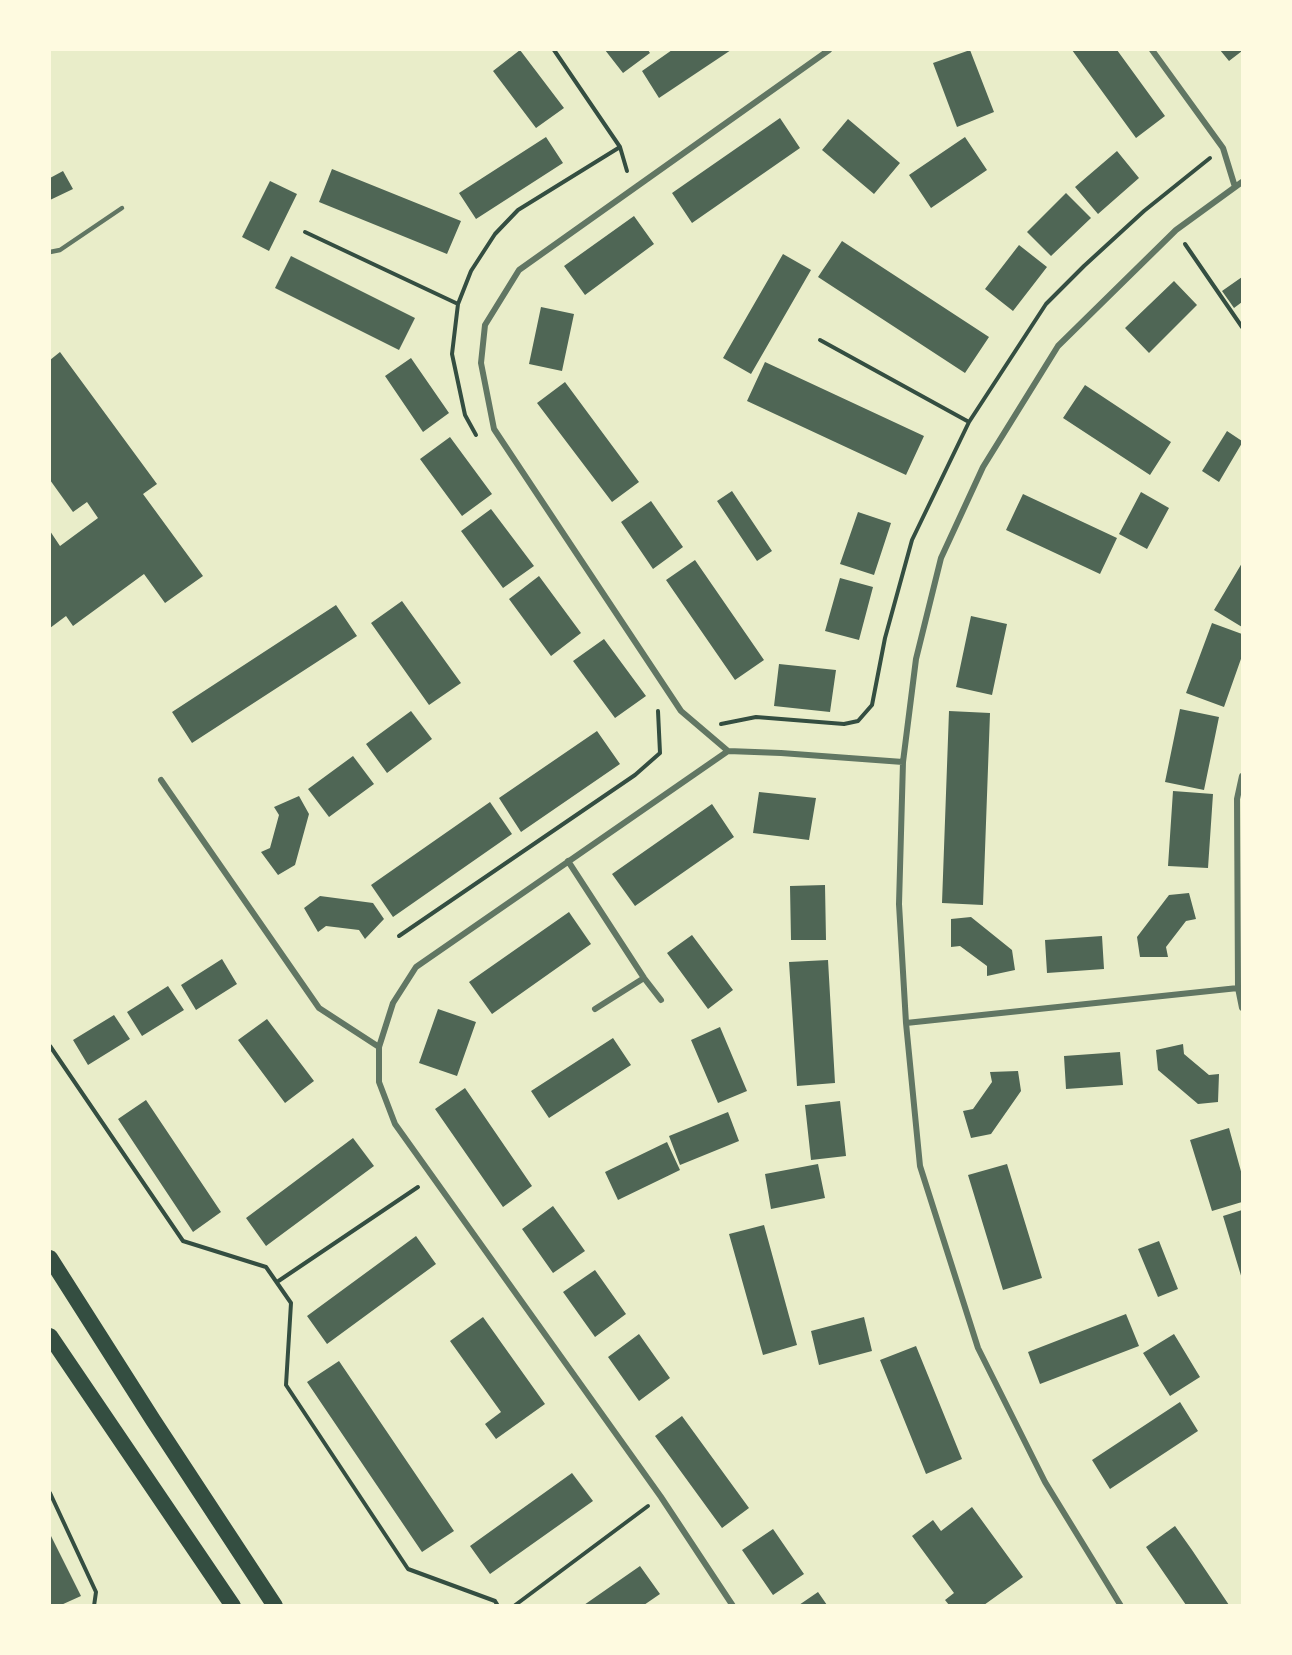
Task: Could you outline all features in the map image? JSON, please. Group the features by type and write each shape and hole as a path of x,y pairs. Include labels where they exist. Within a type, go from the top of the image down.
{"highway":[{"path":"50,1258 153,1420 276,1605"},
{"path":"50,1336 233,1605"}],"street":[{"path":"728,751 681,711 494,429 481,363 485,325 519,270 829,50"},
{"path":"1152,50 1224,148 1235,187"},
{"path":"1121,1605 1045,1482 978,1348 920,1166 906,1023 899,904 903,762 916,659 941,558 983,467 1058,346 1176,230 1242,182"},
{"path":"733,1605 661,1497 395,1124 379,1082 379,1047 393,1003 416,967 728,751 903,762"},
{"path":"1242,776 1237,799 1238,988 1242,1008"},
{"path":"162,780 319,1008 379,1047"},
{"path":"568,861 644,978 661,1000"},
{"path":"595,1009 644,978"},
{"path":"906,1023 1238,988"}],"lane":[{"path":"50,252 60,250 122,208"}],"path":[{"path":"554,50 620,147 633,189"},
{"path":"479,441 465,415 452,354 458,304 471,271 495,234 518,210 620,147"},
{"path":"1176,230 1242,327"},
{"path":"305,232 458,304"},
{"path":"820,340 969,422"},
{"path":"399,936 635,775 660,753 660,716 657,706"},
{"path":"50,1046 183,1241 266,1267 277,1282 291,1303 286,1385 408,1569 498,1605"},
{"path":"277,1282 434,1177"},
{"path":"50,1492 96,1592 94,1605"},
{"path":"514,1605 661,1497"}],"building":[{"path":"520,50 564,108 536,128 493,71"},
{"path":"605,50 648,50 650,53 623,73"},
{"path":"672,50 731,50 659,98 642,71"},
{"path":"970,50 994,112 957,127 933,63"},
{"path":"1072,50 1117,50 1165,116 1136,138"},
{"path":"1220,50 1242,50 1242,51 1229,61"},
{"path":"780,118 800,148 692,223 672,193"},
{"path":"848,119 900,163 874,194 822,150"},
{"path":"546,137 563,163 476,219 459,193"},
{"path":"965,137 987,170 931,208 909,175"},
{"path":"1117,151 1139,178 1098,214 1075,187"},
{"path":"332,169 461,221 447,254 319,202"},
{"path":"63,171 73,189 50,200 50,178"},
{"path":"270,181 297,194 269,251 242,237"},
{"path":"1066,193 1091,218 1051,256 1027,232"},
{"path":"634,216 654,244 585,295 564,266"},
{"path":"842,241 989,337 965,373 818,277"},
{"path":"1019,245 1047,267 1013,311 985,289"},
{"path":"783,254 811,270 751,374 723,358"},
{"path":"291,256 415,318 399,350 275,288"},
{"path":"1242,277 1242,302 1234,308 1222,291"},
{"path":"1174,281 1197,305 1149,353 1125,328"},
{"path":"541,307 574,314 562,371 529,364"},
{"path":"60,352 157,484 143,494 203,576 165,603 144,574 73,626 66,616 50,628 50,531 60,546 98,518 87,502 73,512 50,480 50,360"},
{"path":"411,358 449,413 423,432 385,376"},
{"path":"765,362 924,436 906,475 747,401"},
{"path":"565,382 639,482 612,502 537,403"},
{"path":"1085,385 1171,442 1150,475 1063,418"},
{"path":"1227,431 1242,443 1219,482 1202,471"},
{"path":"450,437 492,494 462,516 420,459"},
{"path":"732,491 772,551 757,561 717,501"},
{"path":"1141,492 1169,508 1147,549 1119,534"},
{"path":"1023,494 1117,538 1100,574 1006,530"},
{"path":"651,501 683,547 653,569 621,522"},
{"path":"491,509 534,566 503,588 461,531"},
{"path":"858,512 891,523 874,575 840,564"},
{"path":"695,560 764,660 735,680 666,580"},
{"path":"1242,563 1242,627 1214,610"},
{"path":"539,576 581,633 551,656 509,599"},
{"path":"840,578 873,587 859,640 825,631"},
{"path":"402,601 461,683 429,705 371,623"},
{"path":"336,605 357,636 192,743 172,712"},
{"path":"971,616 1007,624 992,695 956,687"},
{"path":"1212,623 1242,634 1242,656 1224,707 1186,693"},
{"path":"604,639 646,696 615,718 573,661"},
{"path":"779,664 836,670 830,712 774,706"},
{"path":"1180,709 1219,717 1204,790 1165,782"},
{"path":"411,711 432,739 387,773 366,744"},
{"path":"949,711 990,713 983,905 942,903"},
{"path":"597,731 620,764 521,832 499,798"},
{"path":"353,756 374,784 329,817 308,789"},
{"path":"1173,791 1213,794 1208,868 1168,866"},
{"path":"759,792 816,798 809,840 753,833"},
{"path":"299,796 309,814 295,865 278,875 261,852 270,848 279,815 274,807"},
{"path":"490,802 512,834 393,917 371,885"},
{"path":"712,804 734,837 635,906 612,874"},
{"path":"825,885 826,940 791,940 790,886"},
{"path":"1189,893 1196,919 1186,921 1166,947 1168,957 1140,957 1137,937 1169,895"},
{"path":"320,896 373,903 384,919 365,939 359,930 326,926 318,932 304,908"},
{"path":"569,912 591,944 492,1014 469,982"},
{"path":"971,917 1012,950 1015,970 987,976 987,966 960,946 951,947 951,919"},
{"path":"692,935 733,990 708,1009 667,953"},
{"path":"1102,936 1104,969 1047,973 1045,940"},
{"path":"222,959 237,984 196,1010 181,985"},
{"path":"828,960 835,1083 797,1086 789,962"},
{"path":"168,986 184,1010 142,1036 127,1012"},
{"path":"438,1009 476,1022 457,1076 419,1063"},
{"path":"114,1015 130,1039 88,1065 73,1040"},
{"path":"267,1019 314,1081 285,1103 238,1040"},
{"path":"720,1027 747,1091 718,1103 691,1040"},
{"path":"613,1038 631,1065 549,1118 531,1091"},
{"path":"1183,1044 1184,1054 1209,1075 1219,1074 1218,1102 1198,1104 1158,1070 1156,1050"},
{"path":"1120,1052 1123,1085 1066,1089 1064,1056"},
{"path":"1018,1071 1021,1091 991,1134 971,1138 963,1111 973,1109 992,1082 990,1072"},
{"path":"465,1088 532,1186 503,1207 435,1109"},
{"path":"146,1100 221,1212 193,1232 118,1119"},
{"path":"840,1101 846,1156 811,1160 805,1105"},
{"path":"728,1112 739,1141 680,1165 669,1136"},
{"path":"1229,1128 1242,1175 1242,1202 1212,1211 1190,1140"},
{"path":"353,1138 374,1166 266,1246 246,1218"},
{"path":"667,1142 680,1170 618,1200 605,1172"},
{"path":"818,1164 825,1198 771,1209 765,1174"},
{"path":"1007,1164 1042,1278 1003,1290 968,1175"},
{"path":"553,1206 585,1251 553,1273 522,1229"},
{"path":"1242,1210 1242,1279 1223,1216"},
{"path":"764,1225 797,1345 763,1355 729,1234"},
{"path":"416,1236 436,1264 327,1344 307,1316"},
{"path":"1159,1241 1178,1289 1158,1297 1138,1249"},
{"path":"595,1270 626,1314 595,1337 563,1292"},
{"path":"1126,1314 1139,1346 1040,1384 1028,1352"},
{"path":"483,1317 545,1404 496,1439 485,1424 501,1412 450,1341"},
{"path":"864,1317 872,1351 819,1365 811,1331"},
{"path":"639,1334 670,1378 639,1401 608,1357"},
{"path":"1174,1334 1200,1377 1170,1396 1143,1353"},
{"path":"916,1346 962,1459 926,1474 880,1360"},
{"path":"339,1361 454,1531 422,1552 307,1382"},
{"path":"1180,1402 1198,1431 1110,1489 1092,1460"},
{"path":"682,1416 749,1508 722,1528 655,1436"},
{"path":"572,1473 593,1501 490,1574 470,1546"},
{"path":"972,1507 1023,1577 984,1605 949,1605 945,1600 954,1593 912,1536 933,1520 941,1531"},
{"path":"1175,1526 1229,1605 1186,1605 1146,1547"},
{"path":"773,1529 804,1574 773,1595 742,1550"},
{"path":"50,1534 81,1596 61,1605 50,1605"},
{"path":"640,1566 660,1594 644,1605 584,1605"},
{"path":"818,1592 827,1605 799,1605"}]}
